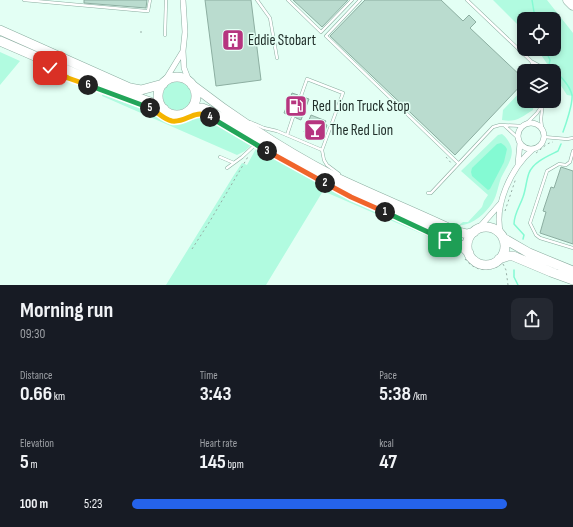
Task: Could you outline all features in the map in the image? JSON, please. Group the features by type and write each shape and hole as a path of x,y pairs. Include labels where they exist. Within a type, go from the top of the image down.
{"highway":[{"path":"568,0 573,6"},
{"path":"0,30 130,88 141,90 164,83"},
{"path":"0,41 97,83 150,102 161,112 178,115 198,108 206,109 257,142 348,191 432,228 452,239 462,245 467,256 475,261 485,265 503,262 508,256 513,256 573,280"},
{"path":"161,112 158,97 160,88 169,79 176,77 181,78 291,153 361,189 454,231 467,234 487,227 493,228 502,236 529,253 573,272"},
{"path":"190,83 195,90 196,97 193,111"},
{"path":"467,256 468,242 476,231"},
{"path":"502,236 505,249 503,262"}],"street":[{"path":"183,0 185,32 183,51 184,68 190,83"},
{"path":"164,83 183,51"},
{"path":"502,236 498,218 500,204 518,164 533,149 541,145 544,137 542,128 536,124 525,125 519,131 518,164"},
{"path":"519,140 525,148 533,149"},
{"path":"476,231 500,204"}],"lane":[{"path":"24,0 146,11 148,11 150,0"},
{"path":"165,35 166,0"},
{"path":"257,0 270,18 277,58"},
{"path":"288,0 321,32 352,0"},
{"path":"360,0 326,36 458,163"},
{"path":"467,0 531,61 536,64"},
{"path":"301,96 307,79 344,93 322,150 324,160 327,165 361,189"},
{"path":"219,105 264,128 277,131 322,150"},
{"path":"428,192 431,192 493,127 500,125 525,125 541,108"},
{"path":"542,108 540,119 542,128"},
{"path":"287,135 294,117"},
{"path":"505,126 519,140"},
{"path":"544,137 567,139 573,138"},
{"path":"227,168 242,157 257,142"},
{"path":"573,151 570,162 566,165 559,164 547,171 530,223 536,235 540,238 573,248"},
{"path":"220,157 234,163"}],"path":[{"path":"140,33 141,28"},
{"path":"161,112 165,118 177,121 193,111"},
{"path":"532,156 549,143 556,141"},
{"path":"192,249 257,142"},
{"path":"446,157 454,165 451,168"},
{"path":"505,212 517,176"},
{"path":"467,256 470,265 480,270 492,269 503,262 506,270 508,285"}],"shaded area":[{"path":"493,0 547,0 556,12 517,12 517,24"},
{"path":"561,18 573,33 573,96 567,95 561,86 561,64 547,64 542,56 561,56"},
{"path":"0,52 20,61 0,85"},
{"path":"177,82 187,86 191,96 187,106 177,110 167,106 163,96 167,86"},
{"path":"103,91 146,107 165,120 172,122 183,121 194,116 204,116 252,144 245,151 237,155 102,96"},
{"path":"517,95 517,108 533,108 533,110 522,117 511,121 502,120 503,110"},
{"path":"502,134 506,137 512,148 512,153 494,199 487,210 474,221 464,225 459,225 463,222 468,222 482,207 488,195 461,171 498,135"},
{"path":"501,143 507,149 504,162 490,189 488,190 472,176 472,168 497,144"},
{"path":"257,147 332,189 444,243 323,191 266,285 166,285 234,175 242,163 247,165"}],"building":[{"path":"84,0 147,0 146,8 84,3"},
{"name":"Eddie Stobart","path":"205,0 251,0 261,80 216,86"},
{"path":"293,0 348,0 322,27"},
{"path":"365,0 441,0 463,21 469,15 476,22 470,28 517,72 517,89 455,155 330,36"},
{"name":"Red Lion Truck Stop","path":"292,93 298,95 300,98 303,97 309,99 301,120 296,118 294,115 291,116 284,113"},
{"name":"The Red Lion","path":"311,115 326,121 324,124 327,125 322,139 304,132"},
{"path":"561,167 573,171 573,244 540,233 546,212 543,211 551,187 554,188"}],"waterway":[{"path":"532,0 534,12"},
{"path":"548,56 550,60 549,65 566,82 572,95 563,132"},
{"path":"523,239 524,235 514,224 514,220 524,194 529,173 537,163 545,157 558,151 561,144"},
{"path":"514,270 514,277 518,285"}],"place":[{"name":"Eddie Stobart","path":"233,40"},
{"name":"Red Lion Truck Stop","path":"296,106"},
{"name":"The Red Lion","path":"315,130"}],"route":[{"path":"50,68 72,80 146,106 171,120 182,120 195,114 207,115 295,167 351,197 445,240"}]}
